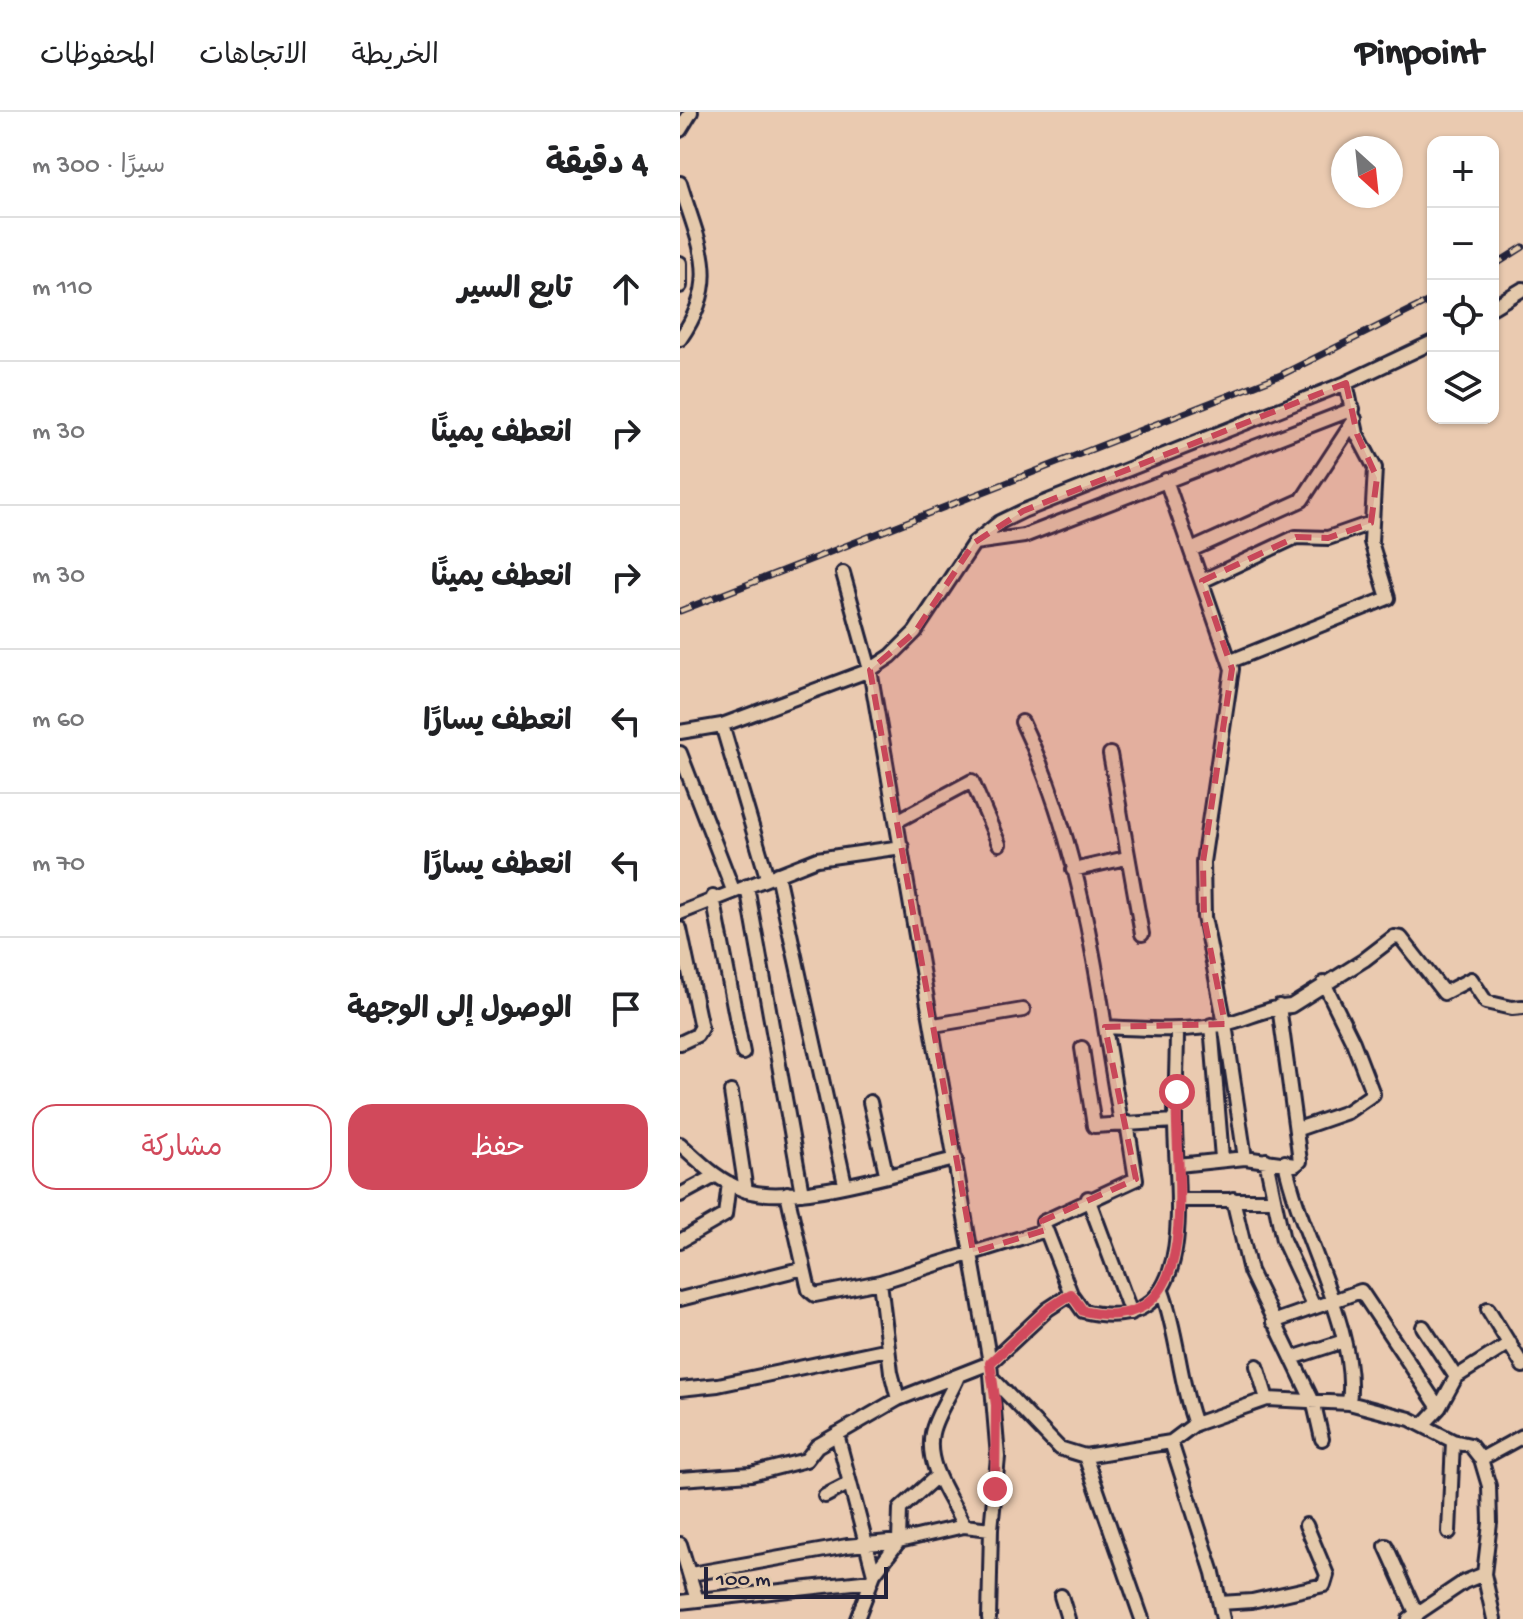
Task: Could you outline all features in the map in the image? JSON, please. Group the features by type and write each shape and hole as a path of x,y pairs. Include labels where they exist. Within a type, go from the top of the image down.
{"street":[{"path":"680,130 691,112"},
{"path":"680,183 700,240 706,270 698,310 680,339"},
{"path":"680,263 680,286"},
{"path":"1499,303 1523,289"},
{"path":"680,732 722,725 870,670 891,656 915,632 974,543 1000,522 1049,499 1346,383 1427,345"},
{"path":"1231,661 1385,601 1387,593 1371,542 1376,502 1375,468 1357,434 1346,383"},
{"path":"974,543 1024,536 1166,480 1354,414"},
{"path":"1191,550 1302,500 1354,414"},
{"path":"1166,480 1231,661 1232,680 1203,862 1204,917 1225,1024 1245,1158"},
{"path":"1202,581 1296,537 1328,538 1371,523"},
{"path":"843,573 870,670 934,1025 990,1363 998,1457 991,1529 989,1619"},
{"path":"1022,722 1040,759 1073,870 1136,1179 1088,1198 1044,1221 1071,1294 1083,1311 1109,1315 1131,1313 1162,1291 1173,1263 1181,1200 1175,1121 1177,1029"},
{"path":"722,725 772,876 845,1184"},
{"path":"680,753 733,890"},
{"path":"1110,754 1126,858 1142,934"},
{"path":"897,821 972,781 999,844"},
{"path":"680,913 713,897 817,859 902,847"},
{"path":"1073,870 1126,858"},
{"path":"747,886 802,1193"},
{"path":"713,897 743,1053"},
{"path":"680,929 701,1028 697,1035 680,1043"},
{"path":"1105,1027 1177,1029 1225,1024 1302,1001 1394,937 1401,938 1444,993 1471,979 1486,1002 1512,1008 1523,1007"},
{"path":"1298,1129 1347,1112 1371,1099 1373,1094 1353,1042 1324,983"},
{"path":"1178,1165 1222,1158 1295,1165 1300,1161 1279,1006"},
{"path":"934,1025 1023,1010"},
{"path":"1211,1025 1222,1158"},
{"path":"1082,1048 1094,1126 1175,1121"},
{"path":"731,1092 746,1191"},
{"path":"870,1102 886,1173"},
{"path":"680,1144 715,1176 746,1191 802,1193 956,1159"},
{"path":"1266,1160 1272,1200 1290,1261 1314,1307"},
{"path":"1285,1162 1293,1199 1344,1341 1351,1377 1349,1403"},
{"path":"680,1195 715,1176"},
{"path":"680,1241 725,1215 729,1183"},
{"path":"787,1193 809,1290 815,1295 880,1282 1046,1230"},
{"path":"1088,1198 1131,1313"},
{"path":"1233,1199 1250,1271 1314,1404 1322,1439"},
{"path":"1181,1200 1272,1200"},
{"path":"680,1299 804,1268"},
{"path":"880,1282 898,1399"},
{"path":"1162,1291 1186,1400 1195,1424"},
{"path":"1273,1322 1356,1291 1362,1293 1439,1408"},
{"path":"680,1479 751,1474 806,1460 813,1449 898,1399 990,1363 1048,1309 1071,1294"},
{"path":"1488,1309 1523,1366"},
{"path":"1423,1327 1456,1377"},
{"path":"1292,1358 1344,1341"},
{"path":"1424,1424 1439,1408 1456,1377 1510,1343"},
{"path":"680,1389 718,1385 888,1349"},
{"path":"1257,1366 1267,1399"},
{"path":"958,1376 932,1431 937,1476 964,1526"},
{"path":"992,1378 1059,1448 1085,1456 1171,1442 1195,1424 1267,1399 1314,1404 1349,1403 1424,1424 1453,1441 1470,1445 1481,1459 1490,1501 1484,1574 1494,1619"},
{"path":"837,1434 873,1577"},
{"path":"1481,1459 1523,1436"},
{"path":"1449,1532 1453,1441"},
{"path":"1171,1442 1223,1619"},
{"path":"1085,1456 1142,1619"},
{"path":"857,1619 873,1577 899,1541 900,1509 937,1476"},
{"path":"825,1496 850,1483"},
{"path":"1220,1603 1252,1601 1324,1585 1327,1575 1306,1525"},
{"path":"691,1574 899,1541 964,1526 991,1529"},
{"path":"1386,1546 1413,1617 1464,1582 1484,1574"},
{"path":"682,1553 697,1600"},
{"path":"680,1602 873,1577"},
{"path":"1061,1596 1068,1619"}],"highlighted area":[{"path":"1346,383 1357,434 1377,478 1371,523 1328,538 1296,537 1202,581 1232,669 1203,862 1204,917 1225,1024 1105,1027 1136,1179 1042,1221 1046,1230 973,1252 870,670 915,632 974,543 1023,511"}],"railway":[{"path":"1499,262 1523,247"},
{"path":"680,611 1281,375 1427,302"}],"route":[{"path":"995,1489 998,1457 996,1405 990,1363 1048,1309 1071,1294 1083,1311 1109,1315 1131,1313 1162,1291 1173,1263 1181,1200 1175,1121 1177,1092"}]}
